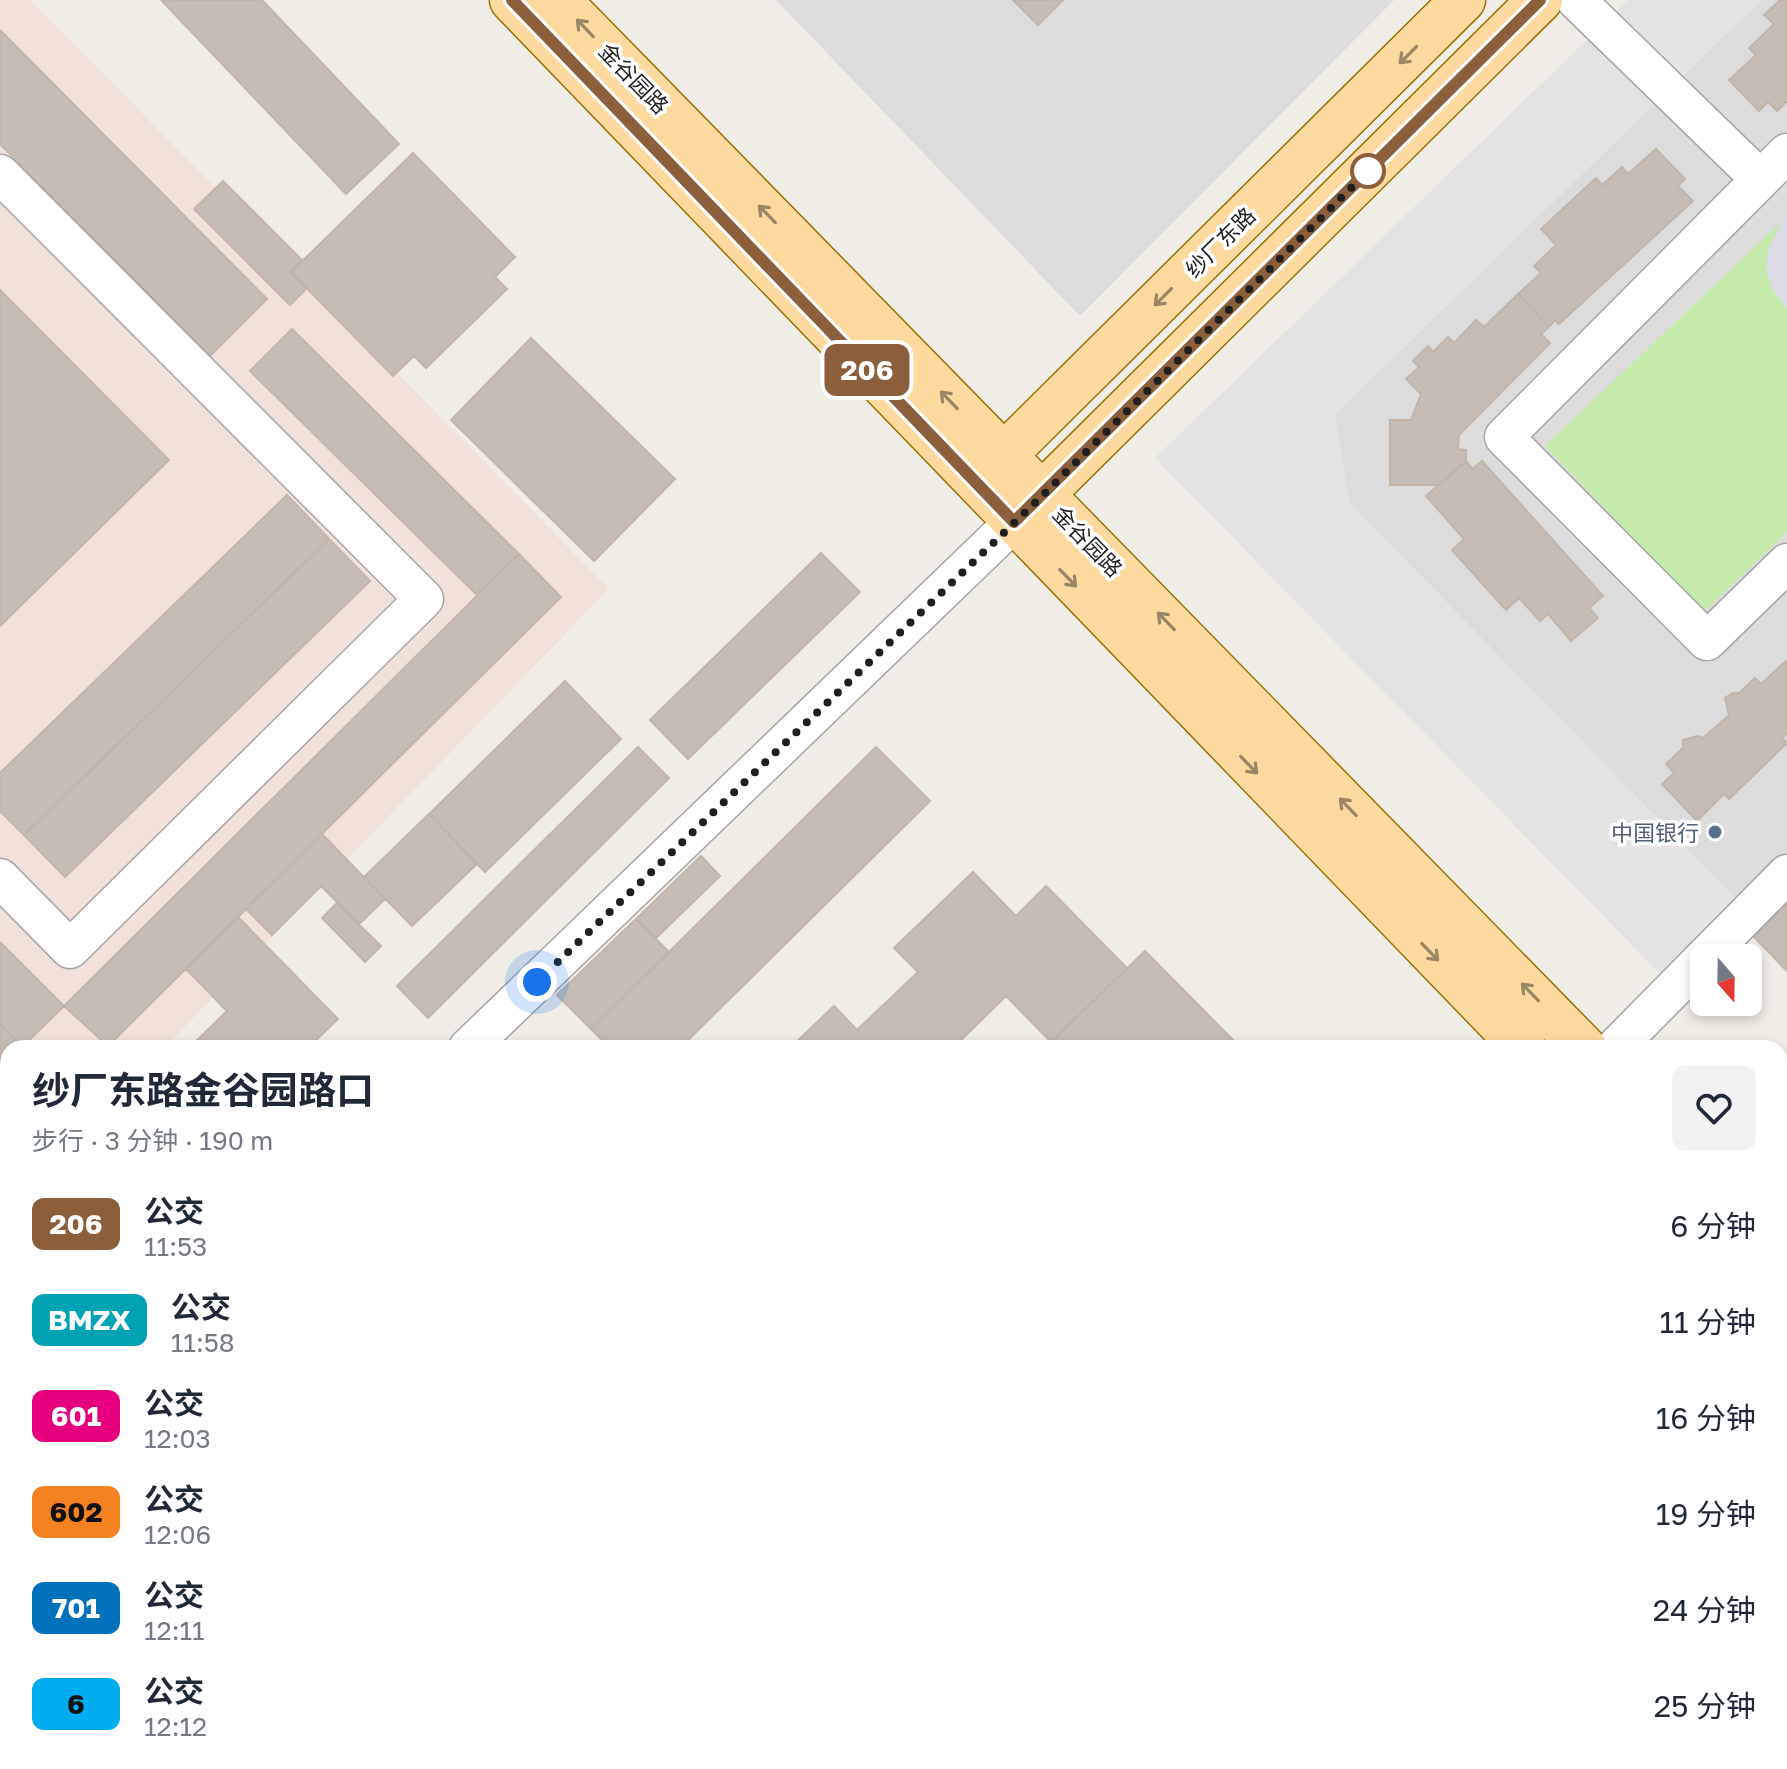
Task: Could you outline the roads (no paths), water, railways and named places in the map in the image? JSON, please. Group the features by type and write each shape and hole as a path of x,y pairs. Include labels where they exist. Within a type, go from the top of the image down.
{"main road":[{"name":"金谷园路","path":"512,0 1029,509 1576,1040"},
{"name":"金谷园路","path":"558,0 990,469"},
{"name":"纱厂东路","path":"990,469 1463,0"},
{"path":"1029,509 1540,0"},
{"name":"金谷园路","path":"1029,509 1517,1040"}],"street":[{"path":"1576,0 1760,179"},
{"path":"1787,153 1504,437 1707,641 1787,563"},
{"path":"0,174 424,599 70,949 0,878"},
{"path":"476,1040 1029,509"},
{"path":"1623,1040 1787,874"}],"place":[{"name":"中国银行","path":"1715,832"}]}
